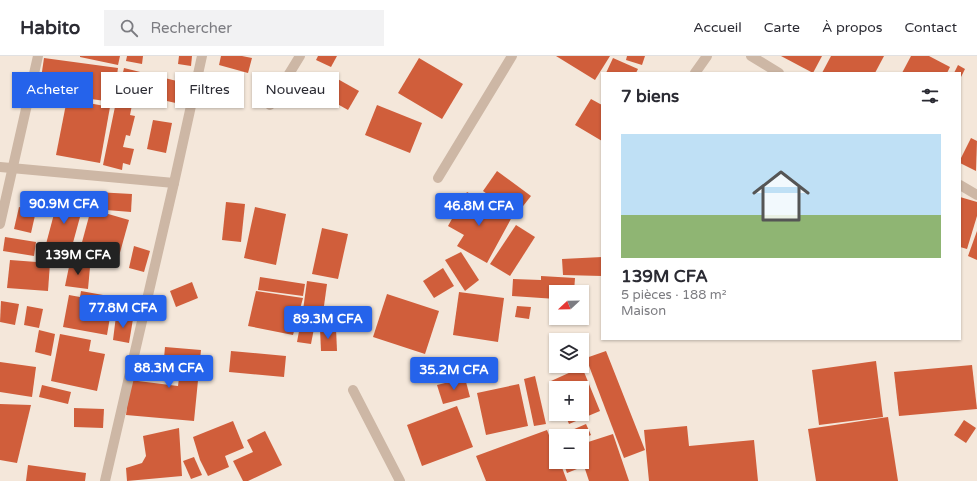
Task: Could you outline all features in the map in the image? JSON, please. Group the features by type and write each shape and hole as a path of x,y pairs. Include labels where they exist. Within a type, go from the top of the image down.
{"street":[{"path":"0,224 14,168 38,56"},
{"path":"105,481 202,56"},
{"path":"290,72 300,56"},
{"path":"438,178 512,56"},
{"path":"696,72 707,56"},
{"path":"751,56 776,72"},
{"path":"0,167 174,183"},
{"path":"961,186 977,195"},
{"path":"353,390 400,481"}],"building":[{"path":"80,56 120,56 118,65"},
{"path":"127,56 143,56 142,64 126,61"},
{"path":"179,56 192,56 191,66 178,64"},
{"path":"221,56 242,56 252,58 248,73 219,65"},
{"path":"318,56 337,56 331,67 316,60"},
{"path":"556,56 610,56 595,80"},
{"path":"627,56 645,56 642,65 626,60"},
{"path":"781,56 822,56 814,72"},
{"path":"831,56 884,56 876,72 823,72"},
{"path":"911,56 929,56 950,67 948,72 903,72"},
{"path":"44,58 118,68 117,72 101,72 101,100 93,99 93,72 42,72"},
{"path":"419,58 463,84 442,119 398,93"},
{"path":"613,58 638,69 636,72 606,72"},
{"path":"958,65 965,69 961,77 961,72 954,72"},
{"path":"124,68 140,72 123,72"},
{"path":"167,79 175,81 175,103 167,101"},
{"path":"339,80 359,91 348,110 339,105"},
{"path":"591,99 601,104 601,140 575,125"},
{"path":"93,104 101,105 101,108 110,108 100,163 56,155 65,108 93,108"},
{"path":"377,105 422,123 410,153 365,135"},
{"path":"115,108 131,108 130,115 135,116 130,136 126,135 123,147 134,149 130,165 123,163 122,170 103,165"},
{"path":"153,120 172,123 166,153 147,149"},
{"path":"971,138 977,141 976,171 961,164 961,158"},
{"path":"497,171 531,196 516,215 483,191"},
{"path":"96,192 132,194 131,212 94,209"},
{"path":"467,192 512,217 487,263 457,246 464,235 448,226"},
{"path":"961,197 977,202 977,216 967,249 961,247"},
{"path":"58,199 83,206 71,250 46,244"},
{"path":"226,202 245,204 241,242 222,240"},
{"path":"19,207 36,211 31,233 14,229"},
{"path":"255,207 286,214 276,265 244,258"},
{"path":"91,209 129,220 116,267 78,257"},
{"path":"516,225 535,237 510,276 490,264"},
{"path":"322,228 348,234 338,279 312,274"},
{"path":"977,231 977,260 968,256"},
{"path":"5,237 36,242 34,256 3,251"},
{"path":"134,246 150,251 144,272 129,268"},
{"path":"461,252 479,280 465,291 445,260"},
{"path":"601,257 601,276 563,275 562,259"},
{"path":"10,260 50,263 48,291 7,288"},
{"path":"70,262 90,267 88,289 65,286"},
{"path":"443,268 454,286 434,298 423,281"},
{"path":"541,276 575,278 574,285 549,285 549,299 512,296 513,279 541,280"},
{"path":"260,277 305,284 303,296 258,290"},
{"path":"307,281 327,284 323,313 303,310"},
{"path":"192,282 198,298 176,307 170,291"},
{"path":"81,291 103,295 102,303 112,305 107,335 63,327 69,295 80,297"},
{"path":"256,291 303,298 293,335 248,326"},
{"path":"459,292 504,298 498,342 453,335"},
{"path":"387,294 439,311 425,354 373,337"},
{"path":"1,301 19,304 15,325 0,322"},
{"path":"27,306 43,309 39,328 24,325"},
{"path":"517,306 531,307 529,319 515,317"},
{"path":"302,315 316,318 311,344 297,342"},
{"path":"116,316 133,319 129,343 113,340"},
{"path":"320,328 336,328 337,351 321,351"},
{"path":"39,330 55,334 51,356 35,352"},
{"path":"60,334 91,340 89,351 105,354 97,391 51,381"},
{"path":"165,347 201,350 194,421 126,415 130,380 178,386 180,370 163,369"},
{"path":"231,351 286,356 284,377 229,372"},
{"path":"606,351 645,450 624,458 589,366 589,357"},
{"path":"876,361 883,417 819,425 812,370"},
{"path":"0,362 36,367 32,397 0,392"},
{"path":"972,365 977,409 899,416 894,372"},
{"path":"569,373 584,373 588,381 551,381"},
{"path":"535,376 546,424 534,426 524,379"},
{"path":"465,378 470,397 443,404 437,385"},
{"path":"519,384 528,426 486,435 477,393"},
{"path":"589,384 600,411 589,416"},
{"path":"42,385 71,392 68,404 39,397"},
{"path":"0,404 31,405 17,463 0,460"},
{"path":"457,406 473,447 422,466 407,425"},
{"path":"74,408 104,409 103,428 74,427"},
{"path":"888,417 898,481 816,481 808,429"},
{"path":"964,420 976,428 966,443 954,435"},
{"path":"233,421 244,448 225,456 229,467 208,476 200,460 193,437"},
{"path":"568,421 576,421 569,424"},
{"path":"586,424 588,429 574,429"},
{"path":"687,426 689,446 754,440 758,481 649,481 644,430"},
{"path":"179,428 182,476 127,481 126,468 142,463 146,456 143,436"},
{"path":"547,430 549,435 549,469 563,469 567,481 486,481 476,456"},
{"path":"265,431 282,465 248,481 243,481 233,461 253,452 247,440"},
{"path":"613,434 629,481 589,481 585,469 589,469 589,442"},
{"path":"194,457 202,475 191,479 183,461"},
{"path":"28,465 86,473 85,481 26,481"},
{"path":"566,469 577,469 567,473"}]}
